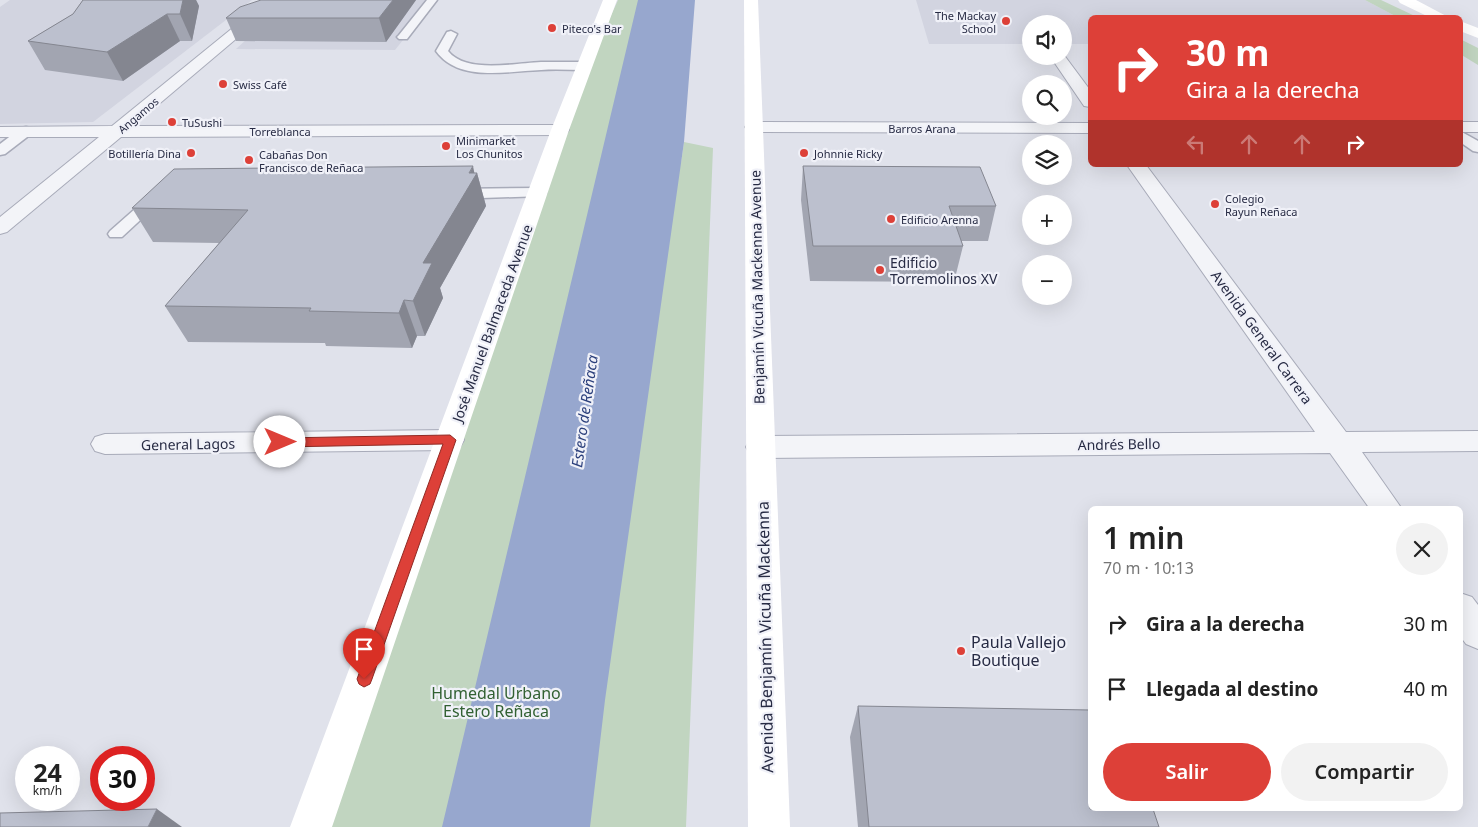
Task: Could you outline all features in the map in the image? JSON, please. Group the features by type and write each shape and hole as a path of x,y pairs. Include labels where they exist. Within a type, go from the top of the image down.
{"main road":[{"name":"José Manuel Balmaceda Avenue","path":"311,827 560,130 610,0"},
{"path":"751,0 754,127"},
{"path":"1405,0 1437,15"},
{"path":"1463,26 1478,34"},
{"name":"Benjamín Vicuña Mackenna Avenue","path":"754,127 760,447"},
{"name":"Avenida Benjamín Vicuña Mackenna","path":"760,447 769,827"}],"street":[{"name":"Angamos","path":"0,228 120,131 276,0"},
{"path":"1063,65 1088,99"},
{"name":"Barros Arana","path":"754,127 1088,128"},
{"path":"1463,127 1478,127"},
{"name":"Torreblanca","path":"0,132 560,130"},
{"name":"Avenida General Carrera","path":"1137,167 1386,506"},
{"name":"General Lagos","path":"105,444 450,440"},
{"name":"Andrés Bello","path":"760,447 1478,441"},
{"path":"1463,612 1478,633"}],"lane":[{"path":"403,37 432,0"},
{"path":"451,34 442,51 444,56 456,64 466,67 492,69 584,66"},
{"path":"0,151 26,132"},
{"path":"1463,137 1478,148"},
{"path":"435,194 538,194"},
{"path":"116,234 157,196 177,195"}],"shaded area":[{"path":"10,0 252,0 93,122 0,124 0,7"},
{"path":"290,0 435,0 395,50 236,49"},
{"name":"The Mackay School","path":"916,0 1365,0 1393,15 1088,15 1088,44 1072,44 1072,15 1022,15 1022,44 929,44"}],"green space":[{"name":"Humedal Urbano Estero Reñaca","path":"618,0 687,0 681,163 684,142 713,148 686,827 330,827 576,93"},
{"path":"1365,0 1381,0 1413,15 1393,15"},
{"path":"1463,40 1478,48 1478,65 1463,56"}],"water":[{"name":"Estero de Reñaca","path":"638,0 695,0 684,142 605,700 590,827 442,827"}],"building":[{"path":"83,0 183,0 180,14 167,14 107,52 28,41 73,14"},
{"path":"261,0 393,0 379,18 226,18 240,7"},
{"path":"473,166 469,173 477,173 423,263 432,263 413,301 404,300 399,313 309,311 311,308 165,306 248,210 132,208 174,169"},
{"path":"803,166 980,167 996,206 949,206 963,246 813,246"},
{"path":"858,706 1088,710 1088,811 1154,811 1159,827 869,827"},
{"path":"157,809 148,827 0,827 0,813 155,811"}],"place":[{"name":"The Mackay School","path":"1006,21"},
{"name":"Piteco's Bar","path":"552,28"},
{"name":"Swiss Café","path":"223,84"},
{"name":"TuSushi","path":"172,122"},
{"name":"Minimarket Los Chunitos","path":"446,146"},
{"name":"Botillería Dina","path":"191,153"},
{"name":"Johnnie Ricky","path":"804,153"},
{"name":"Cabañas Don Francisco de Reñaca","path":"249,160"},
{"name":"Colegio Rayun Reñaca","path":"1215,204"},
{"name":"Edificio Arenna","path":"891,219"},
{"name":"Edificio Torremolinos XV","path":"880,270"},
{"name":"Paula Vallejo Boutique","path":"961,651"}],"route":[{"path":"280,442 450,440 364,679"}]}
